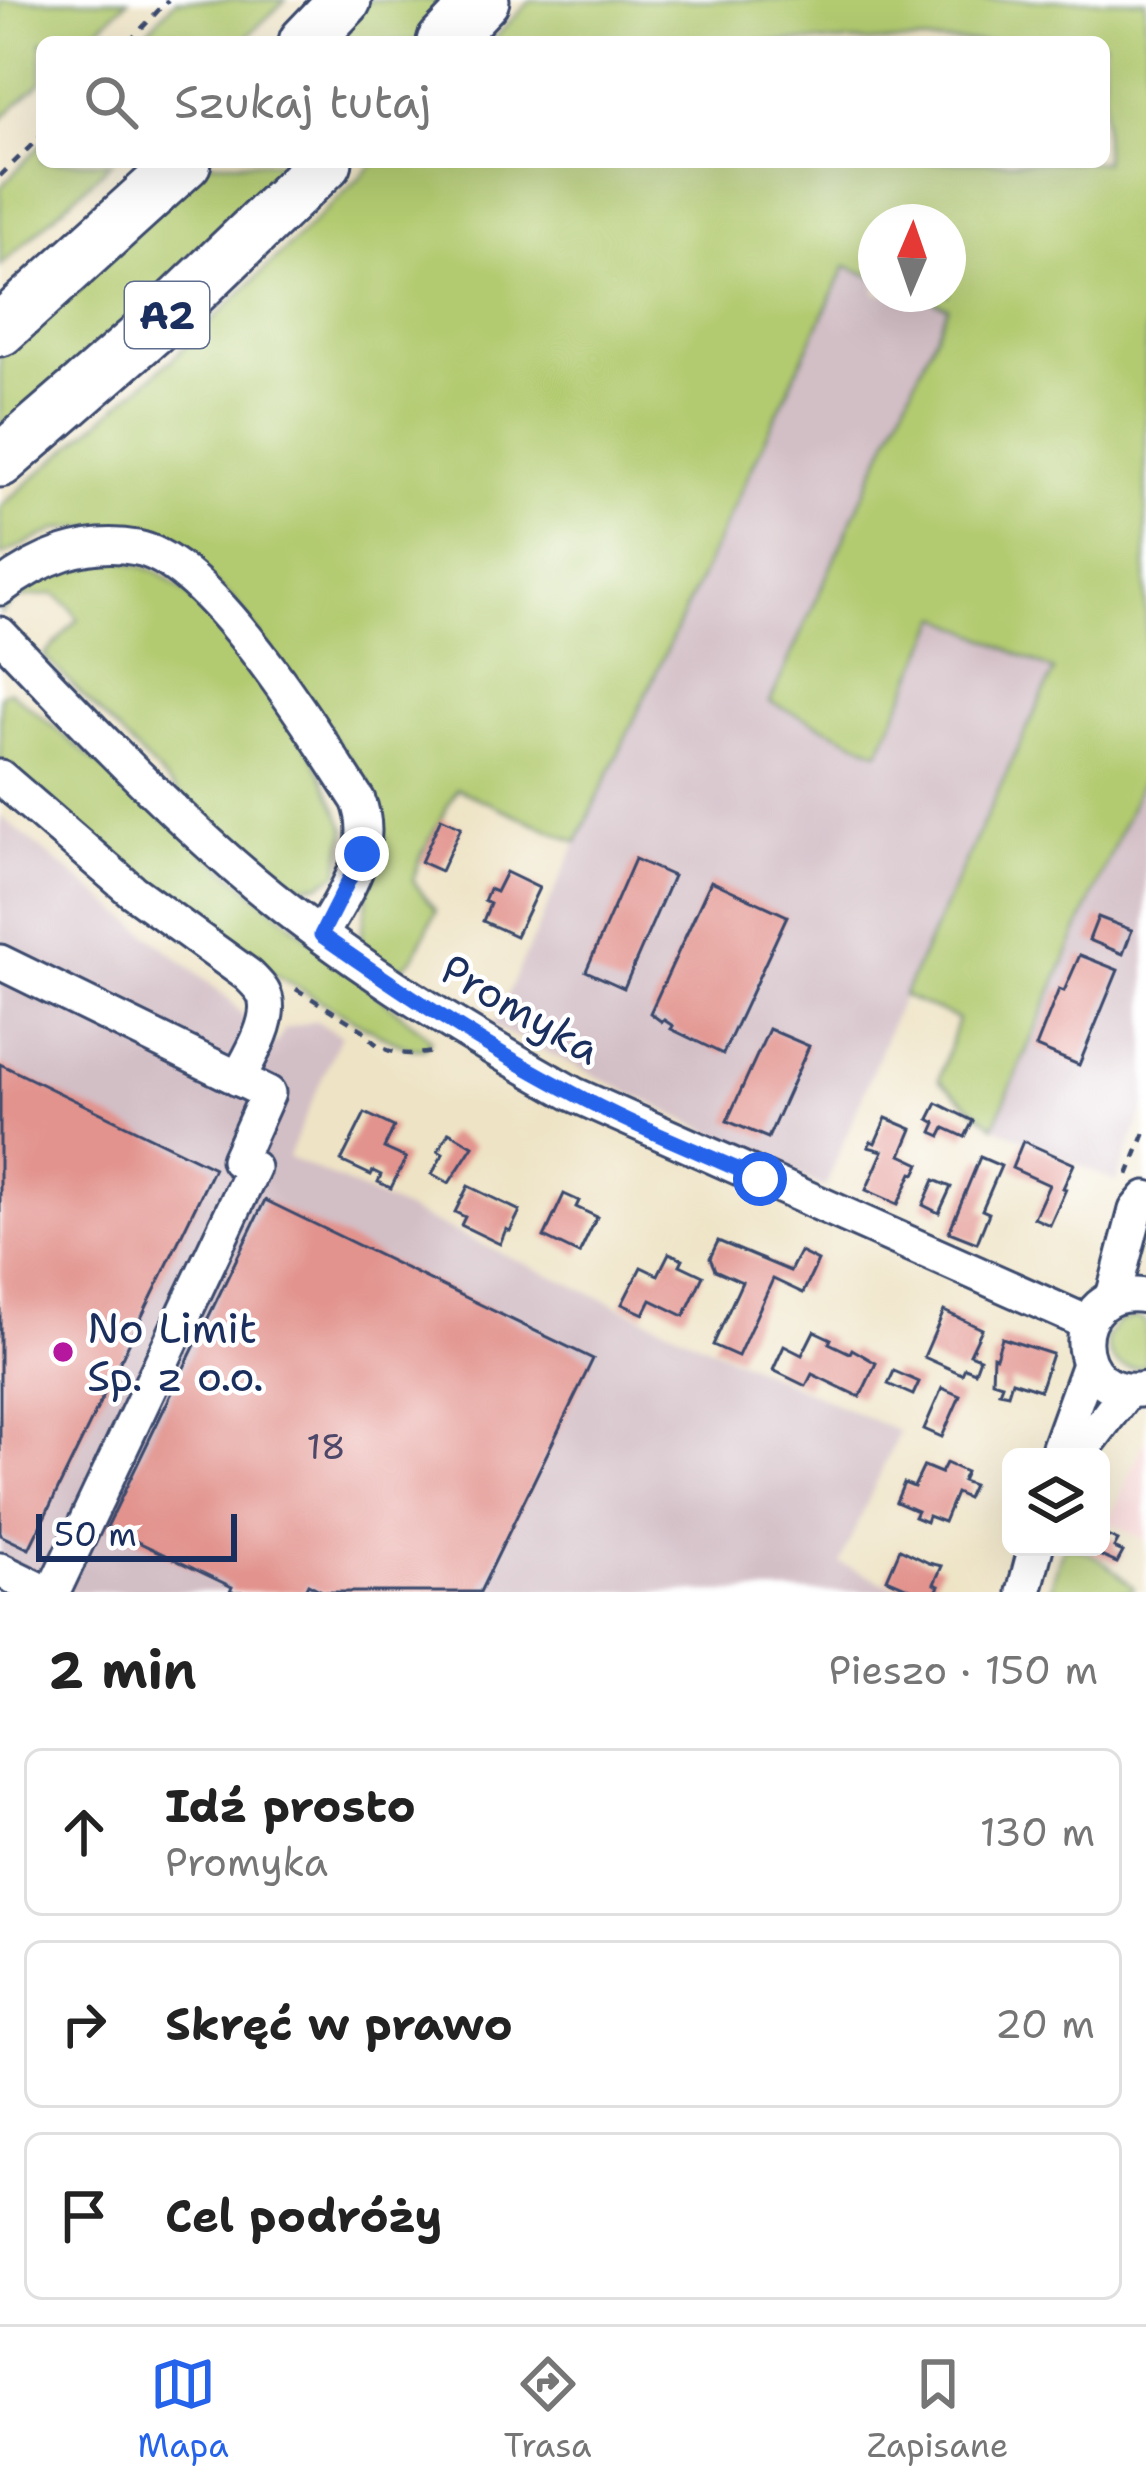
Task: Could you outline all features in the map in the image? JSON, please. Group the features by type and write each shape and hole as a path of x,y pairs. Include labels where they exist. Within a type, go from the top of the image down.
{"highway":[{"path":"311,36 345,0"},
{"path":"449,36 483,0"},
{"name":"A2","path":"0,330 178,168"},
{"name":"A2","path":"0,460 150,331 320,168"}],"street":[{"path":"0,588 50,556 99,545 140,548 176,565 218,606 280,680 363,814 362,854 321,935"},
{"name":"Promyka","path":"0,634 134,772 234,866 321,935 457,1027 573,1094 1088,1323"},
{"path":"0,777 132,891 260,987 267,1003 260,1038 238,1079"},
{"path":"0,962 268,1093 238,1160 253,1168 49,1592 0,1570"},
{"path":"1085,1448 1136,1390 1105,1382 1089,1364 1084,1344 1095,1311 1130,1297 1136,1210 1146,1198"},
{"path":"1059,1448 1089,1364"},
{"path":"1024,1592 1034,1556"}],"path":[{"path":"135,36 168,0"},
{"path":"0,176 36,141"},
{"path":"288,985 363,1030 369,1040 391,1053 431,1053 442,1048"}],"shaded area":[{"path":"846,266 858,271 858,312 947,312 770,701 940,617 1054,671 903,995 825,1188 493,1026"},
{"path":"1146,771 1146,1105 1116,1182 994,1126"},
{"path":"0,816 230,1000 260,1038 276,1044 285,1029 315,1021 341,1035 288,1157 899,1432 840,1563 907,1592 0,1592"},
{"path":"1146,1439 1146,1541 1110,1520"}],"green space":[{"path":"0,0 128,0 90,36 36,36 36,87 0,120"},
{"path":"176,0 286,0 247,36 143,36"},
{"path":"368,0 461,0 428,36 334,36"},
{"path":"531,0 1146,0 1146,771 994,1126 939,1080 958,1019 903,996 1054,671 940,617 879,752 770,702 946,312 966,312 966,204 858,204 858,271 846,266 577,842 457,789 421,855 413,881 436,911 414,957 402,968 372,956 361,938 383,844 382,817 354,766 232,598 158,538 124,526 59,529 0,556 0,507 170,361 370,168 1110,168 1110,36 497,36"},
{"path":"36,149 36,168 106,168 0,266 0,188"},
{"path":"199,168 299,168 0,440 0,352"},
{"path":"117,558 159,572 204,607 311,752 346,829 338,873 320,884 299,885 269,876 226,842 44,656 78,619 55,594 17,598 0,614 1,603 50,567"},
{"path":"9,690 431,1041 424,1048 410,1048 380,1035 210,937 0,761 0,696"},
{"path":"1136,1317 1146,1322 1146,1365 1124,1367 1113,1359 1107,1337 1118,1322"},
{"path":"1060,1556 1093,1556 1134,1588 1132,1592 1049,1592"}],"building":[{"path":"441,818 461,827 441,871 421,862"},
{"path":"635,859 673,876 624,988 586,971"},
{"path":"506,872 539,888 516,936 483,921 490,904 484,901 489,889 496,892"},
{"path":"711,881 787,916 723,1054 671,1029 650,1013"},
{"path":"1098,917 1132,930 1123,954 1089,940"},
{"path":"1080,955 1118,970 1079,1065 1036,1047 1059,989 1064,991"},
{"path":"769,1029 809,1046 768,1138 727,1121"},
{"name":"No Limit Sp. z o.o.","path":"0,1064 214,1168 29,1549 0,1535"},
{"path":"937,1103 973,1121 965,1137 945,1128 941,1136 932,1132 936,1123 929,1119"},
{"path":"365,1113 394,1127 384,1148 406,1158 391,1188 378,1182 381,1175 341,1161"},
{"path":"886,1118 912,1129 901,1155 920,1164 898,1204 866,1190 883,1151 868,1147 871,1141 875,1143"},
{"path":"449,1132 473,1146 449,1183 432,1174"},
{"path":"1023,1141 1074,1164 1050,1225 1034,1218 1049,1185 1012,1168"},
{"path":"980,1157 1001,1166 982,1210 989,1213 977,1243 949,1232"},
{"path":"934,1180 951,1187 939,1213 923,1205"},
{"path":"468,1186 520,1211 500,1244 461,1225 465,1217 455,1212"},
{"path":"564,1194 579,1201 576,1207 597,1217 579,1254 544,1237"},
{"path":"265,1200 593,1359 480,1592 324,1592 308,1584 304,1592 230,1592 232,1587 107,1527"},
{"path":"718,1241 790,1271 800,1252 818,1261 803,1293 773,1279 738,1356 713,1345 742,1282 715,1270 710,1258"},
{"path":"669,1253 683,1259 680,1265 703,1276 684,1316 651,1300 644,1314 622,1304 641,1267 658,1275"},
{"path":"944,1311 982,1329 970,1354 980,1358 975,1372 965,1368 962,1374 924,1357"},
{"path":"814,1331 831,1339 829,1343 876,1363 860,1397 812,1374 806,1386 773,1370 784,1346 802,1355"},
{"path":"1002,1338 1052,1354 1040,1390 1012,1381 1008,1394 999,1392 1002,1384 992,1381 993,1356"},
{"path":"894,1371 919,1382 913,1395 888,1384"},
{"path":"942,1388 960,1396 942,1437 924,1429"},
{"path":"946,1463 966,1472 962,1481 973,1485 967,1498 956,1493 944,1522 914,1517 917,1511 896,1502 904,1483 914,1487 924,1466 941,1473"},
{"path":"1110,1537 1118,1541 1114,1548 1123,1552 1117,1563 1101,1556 1110,1556"},
{"path":"900,1549 942,1566 934,1584 939,1586 936,1592 917,1592 887,1579"}],"place":[{"name":"No Limit Sp. z o.o.","path":"63,1352"}],"route":[{"path":"362,854 321,935 404,994 573,1094 760,1179"}]}
